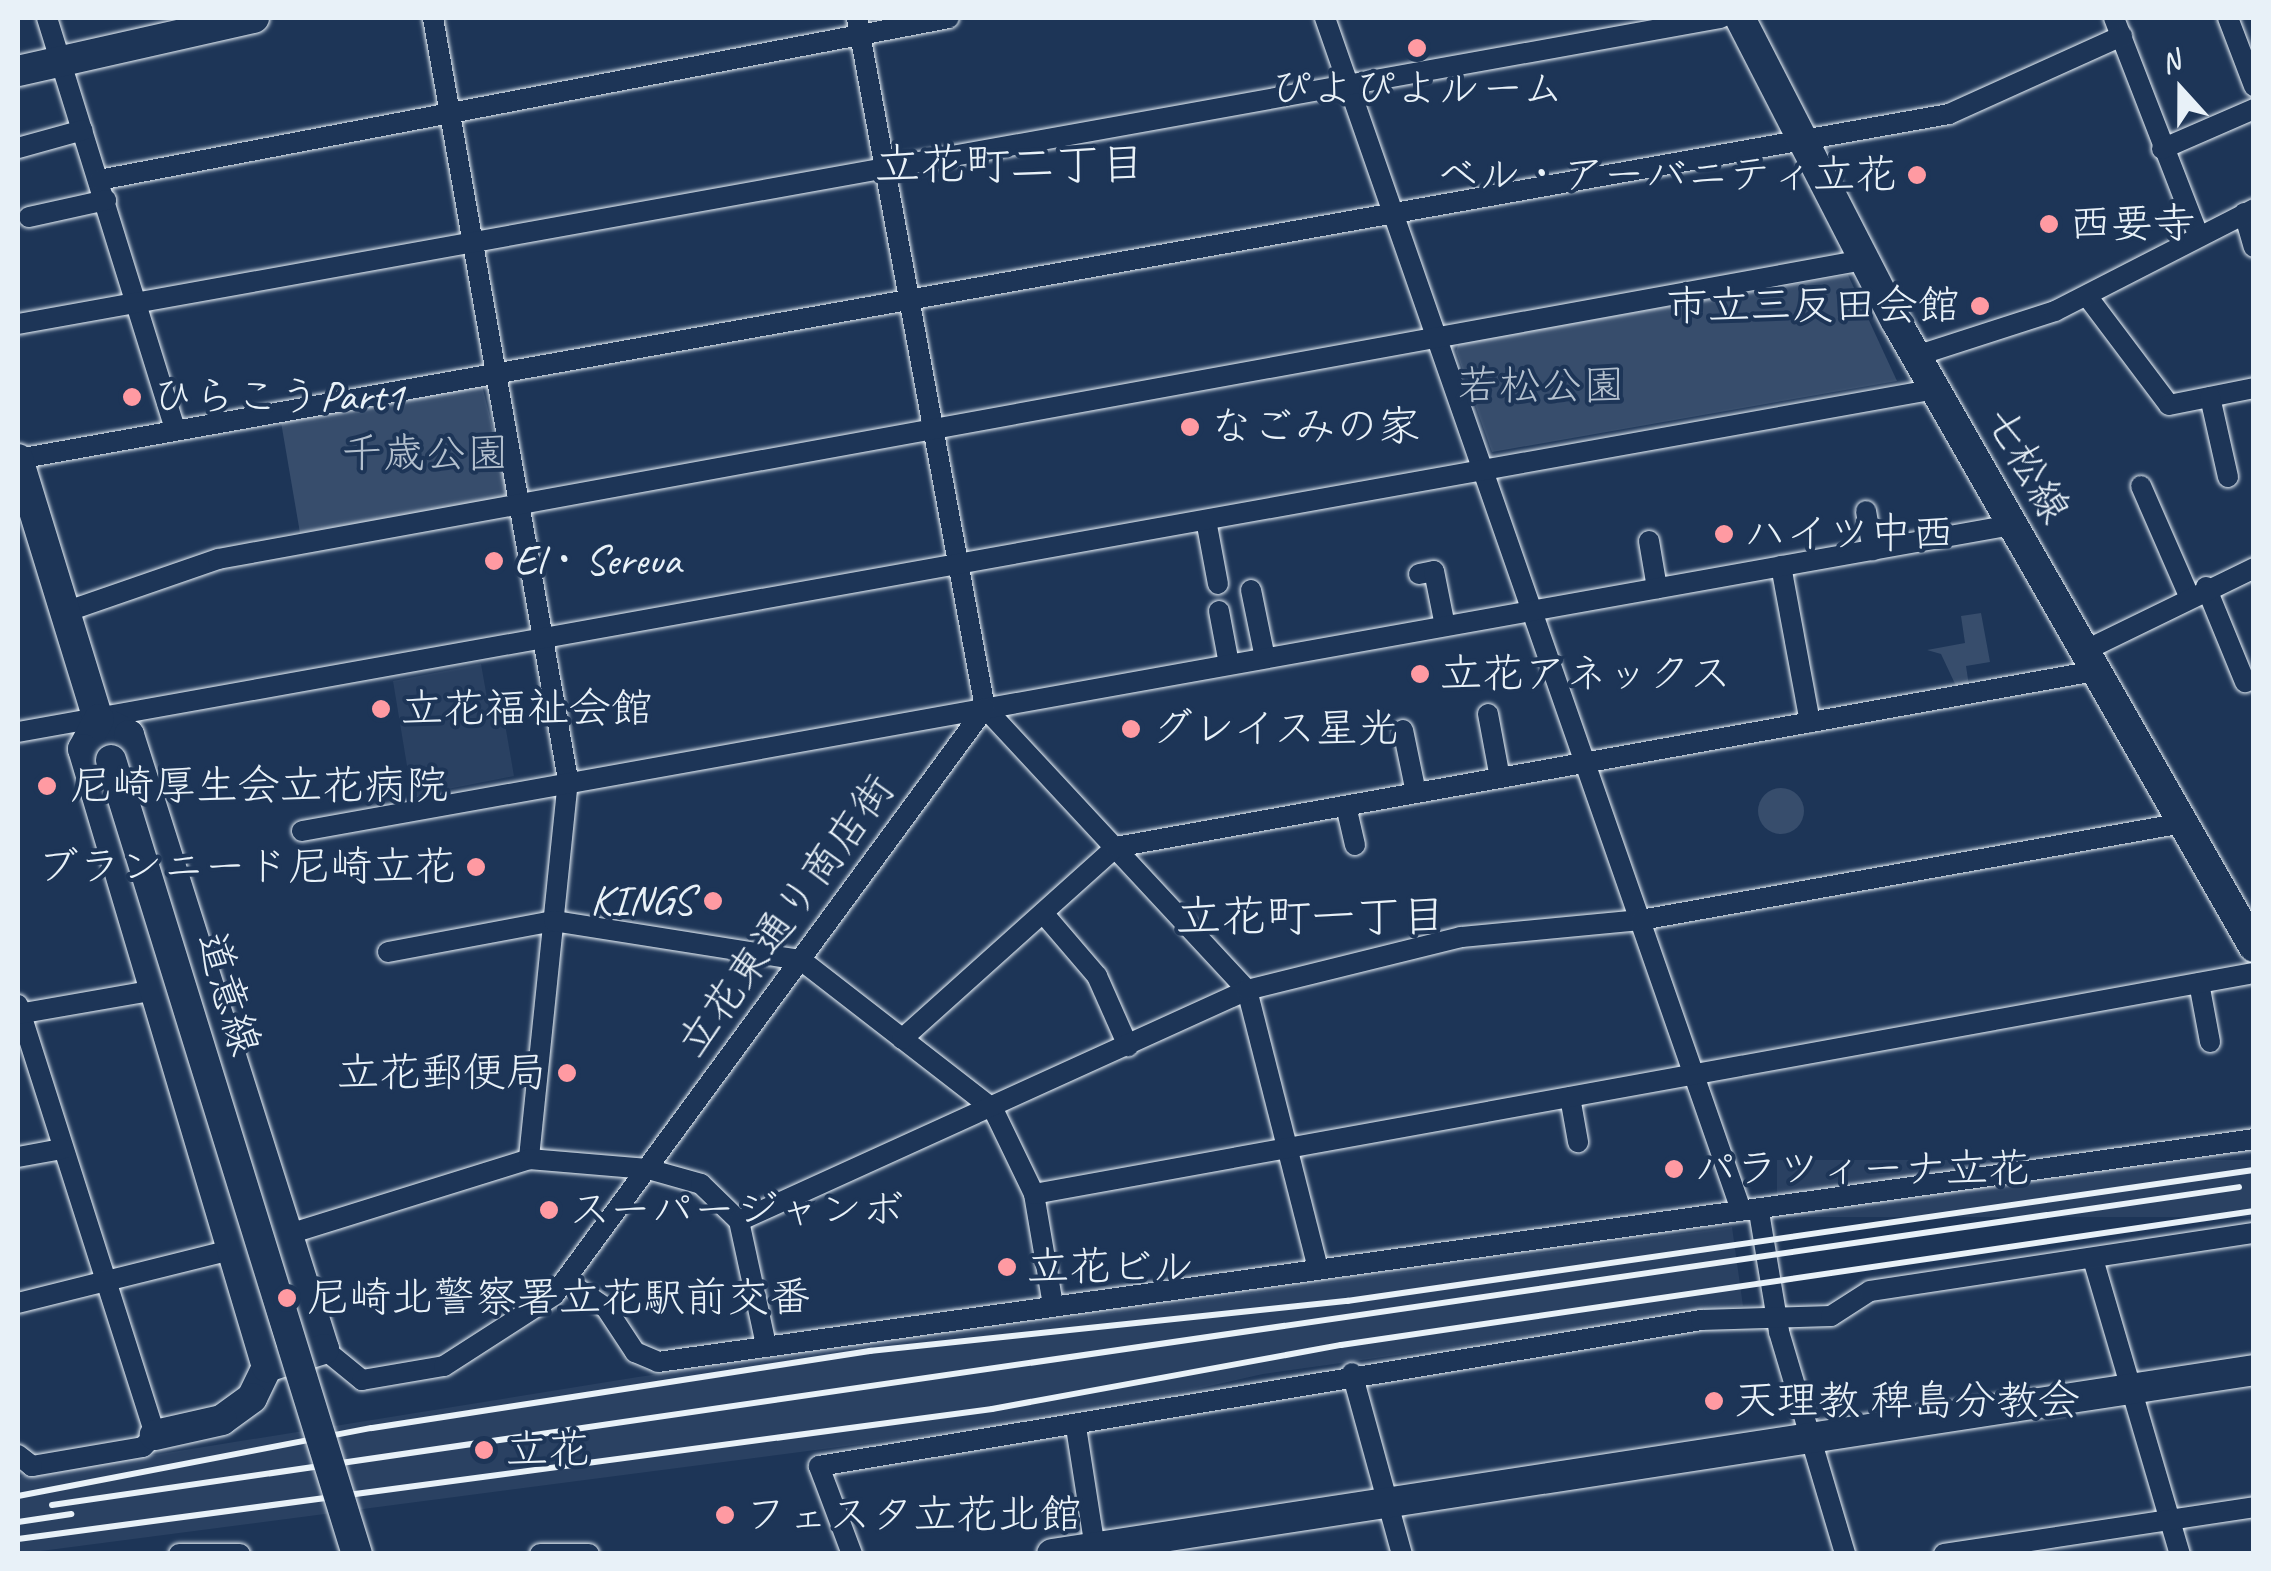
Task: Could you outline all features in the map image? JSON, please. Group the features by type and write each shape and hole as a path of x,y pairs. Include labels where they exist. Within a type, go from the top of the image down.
{"street":[{"path":"48,18 175,430"},
{"path":"18,70 254,18"},
{"path":"433,18 568,780 530,1160"},
{"path":"29,217 102,190 450,112 859,26 949,18"},
{"path":"1326,18 1391,213 1696,1076 1750,1210 1845,1554"},
{"path":"18,324 1721,18"},
{"name":"七松線","path":"1740,18 1934,389 2254,947"},
{"path":"2228,18 2253,85"},
{"path":"859,26 985,708 1247,990 1318,1270"},
{"path":"18,459 1964,110 2118,27 2198,234"},
{"path":"2162,149 2254,110"},
{"path":"18,148 83,130"},
{"path":"1916,356 2087,296 2198,234 2249,212 2254,247"},
{"path":"65,612 218,559 1864,260"},
{"path":"2087,296 2169,405 2254,388"},
{"path":"18,732 1934,389"},
{"path":"2210,397 2228,477"},
{"name":"道意線","path":"18,459 357,1554"},
{"path":"2141,486 2245,682"},
{"path":"1866,512 1873,550"},
{"path":"1206,520 1218,584"},
{"path":"302,831 568,780 2012,525"},
{"path":"1649,541 1658,588"},
{"path":"1781,566 1810,722"},
{"path":"902,1039 1116,847 1810,722 2089,661 2198,592 2254,568"},
{"path":"1419,574 1434,571 1445,626"},
{"path":"1251,590 1264,658"},
{"path":"1219,612 1229,664"},
{"name":"立花東通り商店街","path":"324,1349 362,1380 444,1366 565,1280 985,708"},
{"path":"1488,714 1500,778"},
{"path":"18,1456 32,1466 142,1447 155,1435 222,1420 252,1398 267,1367 83,749 98,719"},
{"path":"98,719 130,735 324,1349 267,1367"},
{"path":"1403,730 1416,793"},
{"path":"1346,806 1354,844"},
{"path":"739,1221 993,1109 1247,990 1461,937 1641,920 2182,823"},
{"path":"1043,913 1097,976 1128,1046"},
{"path":"388,952 554,921 801,960 993,1109 1034,1194 1053,1305"},
{"path":"1034,1194 1285,1145 1696,1076 2254,973"},
{"path":"2199,983 2210,1042"},
{"path":"154,990 18,1011 155,1435"},
{"path":"1570,1097 1578,1142"},
{"path":"565,1280 606,1308 647,1360 2254,1139"},
{"path":"18,1157 62,1148"},
{"path":"18,1303 105,1287 530,1160 648,1169 701,1184 739,1221 766,1345"},
{"path":"852,1554 818,1466 1076,1427 1352,1374 1701,1320 1780,1322 1831,1316 1870,1291 2254,1233"},
{"path":"2093,1259 2180,1554"},
{"path":"1052,1554 2254,1370"},
{"path":"1352,1374 1402,1554"},
{"path":"1076,1427 1095,1550"},
{"path":"1944,1554 2254,1507"},
{"path":"185,1553 240,1554"},
{"path":"540,1554 580,1553"}],"shaded area":[{"path":"481,664 492,726 505,724 514,776 412,796 393,681"},
{"path":"1777,1160 2253,1160 2253,1217 1777,1217"},
{"path":"1732,1227 1743,1306 1263,1374 1076,1416 18,1554 18,1477 638,1377"}],"green space":[{"name":"若松公園","path":"1848,275 1897,381 1492,452 1456,351 1459,343"},
{"name":"千歳公園","path":"482,385 508,490 502,498 300,533 281,422"},
{"path":"1981,613 1990,662 1966,666 1969,686 1957,688 1941,654 1927,650 1965,643 1961,616"},
{"path":"1781,788 1797,795 1804,811 1797,827 1781,834 1765,827 1758,811 1765,795"}],"railway":[{"path":"18,1496 372,1428 870,1351 1347,1301 2254,1170"},
{"path":"52,1505 2239,1187"},
{"path":"18,1539 992,1409 1341,1345 2254,1211"},
{"path":"18,1522 71,1514"}],"place":[{"name":"ぴよぴよルーム","path":"1417,48"},
{"name":"ベル・アーバニティ立花","path":"1917,175"},
{"name":"西要寺","path":"2049,224"},
{"name":"市立三反田会館","path":"1980,306"},
{"name":"ひらこうPart1","path":"132,397"},
{"name":"なごみの家","path":"1190,427"},
{"name":"ハイツ中西","path":"1724,534"},
{"name":"El・Sereua","path":"494,561"},
{"name":"立花アネックス","path":"1420,674"},
{"name":"立花福祉会館","path":"381,709"},
{"name":"グレイス星光","path":"1131,729"},
{"name":"尼崎厚生会立花病院","path":"47,786"},
{"name":"ブランニード尼崎立花","path":"476,867"},
{"name":"KINGS","path":"713,901"},
{"name":"立花郵便局","path":"567,1073"},
{"name":"パラツィーナ立花","path":"1674,1169"},
{"name":"スーパージャンボ","path":"549,1210"},
{"name":"立花ビル","path":"1007,1267"},
{"name":"尼崎北警察署立花駅前交番","path":"287,1298"},
{"name":"天理教 稗島分教会","path":"1714,1401"},
{"name":"立花","path":"484,1450"},
{"name":"フェスタ立花北館","path":"725,1515"}],"district":[{"name":"立花町二丁目","path":"1010,165"},
{"name":"立花町一丁目","path":"1311,917"}]}
